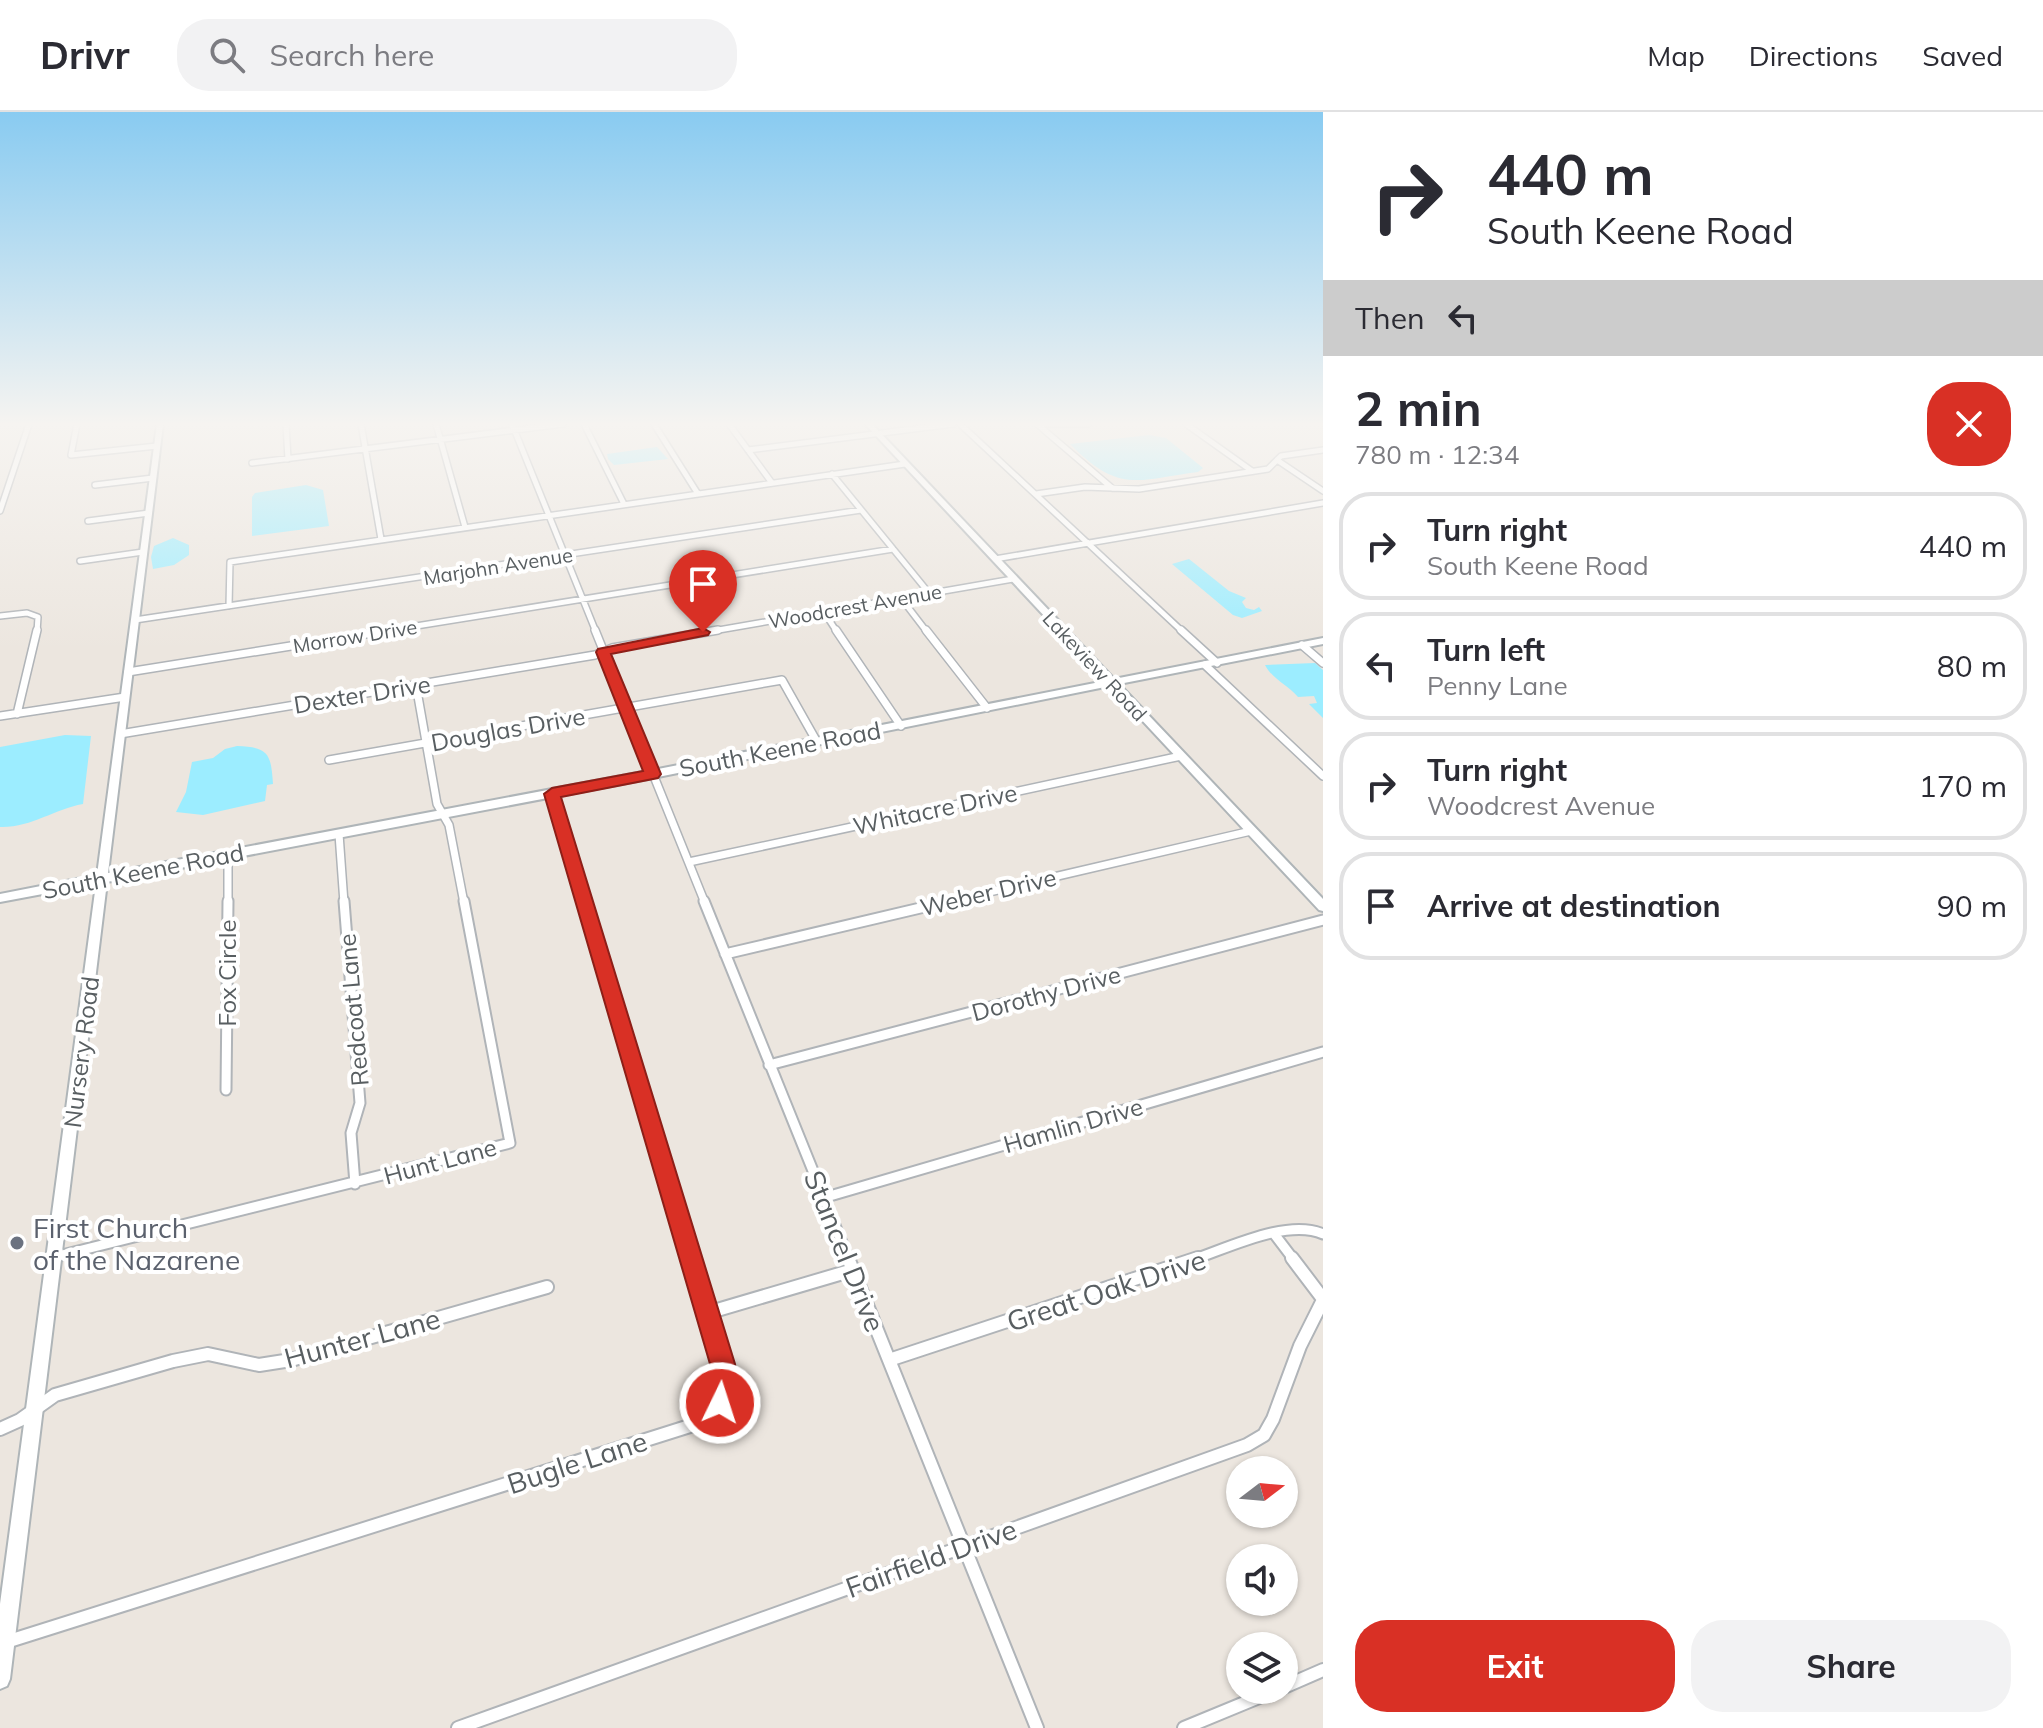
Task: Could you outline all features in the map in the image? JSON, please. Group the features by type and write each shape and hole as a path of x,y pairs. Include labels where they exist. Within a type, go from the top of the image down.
{"street":[{"name":"Nursery Road","path":"0,1679 151,499"},
{"path":"374,499 381,539"},
{"path":"457,499 465,527"},
{"name":"Stancel Drive","path":"542,499 1037,1728"},
{"path":"622,499 624,504"},
{"path":"229,606 230,562 658,499"},
{"path":"852,499 929,593"},
{"name":"Lakeview Road","path":"939,499 1251,831 1317,893 1323,907"},
{"path":"1042,499 1217,663"},
{"path":"995,559 1323,503"},
{"name":"Marjohn Avenue","path":"135,620 861,510"},
{"path":"88,521 149,513"},
{"name":"Morrow Drive","path":"128,672 893,549"},
{"path":"80,561 143,552"},
{"name":"Woodcrest Avenue","path":"603,652 1013,579"},
{"path":"901,598 987,708"},
{"path":"824,612 901,726"},
{"path":"0,616 33,614 39,622 17,714"},
{"name":"South Keene Road","path":"0,898 552,794 1323,641"},
{"path":"1302,645 1323,663"},
{"name":"Dexter Drive","path":"120,734 603,652"},
{"path":"1205,665 1323,776"},
{"name":"Douglas Drive","path":"329,760 782,680 817,742"},
{"name":"Hunt Lane","path":"54,1257 510,1143 449,825 437,804 416,685"},
{"path":"0,716 125,697"},
{"name":"Whitacre Drive","path":"689,862 1181,756"},
{"name":"Bugle Lane","path":"4,1632 693,1425 715,1409 725,1385 723,1364 552,794"},
{"name":"Weber Drive","path":"725,954 1251,831"},
{"name":"Redcoat Lane","path":"339,834 360,1103 351,1133 355,1184"},
{"name":"Fox Circle","path":"226,1090 228,855"},
{"name":"Dorothy Drive","path":"769,1065 1323,920"},
{"name":"Hamlin Drive","path":"823,1198 1323,1052"},
{"name":"Great Oak Drive","path":"889,1360 1290,1228 1312,1229 1323,1234"},
{"path":"1275,1235 1323,1299"},
{"path":"707,1313 853,1270"},
{"name":"Hunter Lane","path":"0,1429 20,1420 35,1406 55,1395 173,1361 208,1354 259,1365 291,1360 547,1287"},
{"name":"Fairfield Drive","path":"458,1728 1247,1445 1264,1435 1323,1299"},
{"path":"1298,1681 1323,1670"},
{"path":"1184,1728 1242,1704"}],"water":[{"path":"252,499 325,499 329,526 252,536"},
{"path":"173,538 189,545 189,555 174,565 153,569 151,557 154,546"},
{"path":"1189,559 1229,591 1246,598 1242,602 1246,608 1254,610 1259,607 1262,611 1242,618 1233,615 1172,564"},
{"path":"1315,663 1323,670 1323,718 1309,704 1317,703 1314,696 1298,697 1265,665"},
{"path":"65,735 91,736 83,804 22,825 0,827 0,747"},
{"path":"237,746 256,748 269,759 273,784 267,785 265,801 203,815 176,812 186,792 192,762 213,758 225,749"}],"place":[{"name":"First Church of the Nazarene","path":"17,1243"}],"route":[{"path":"703,632 603,652 653,774 552,794 723,1364 725,1385 720,1403"}]}
